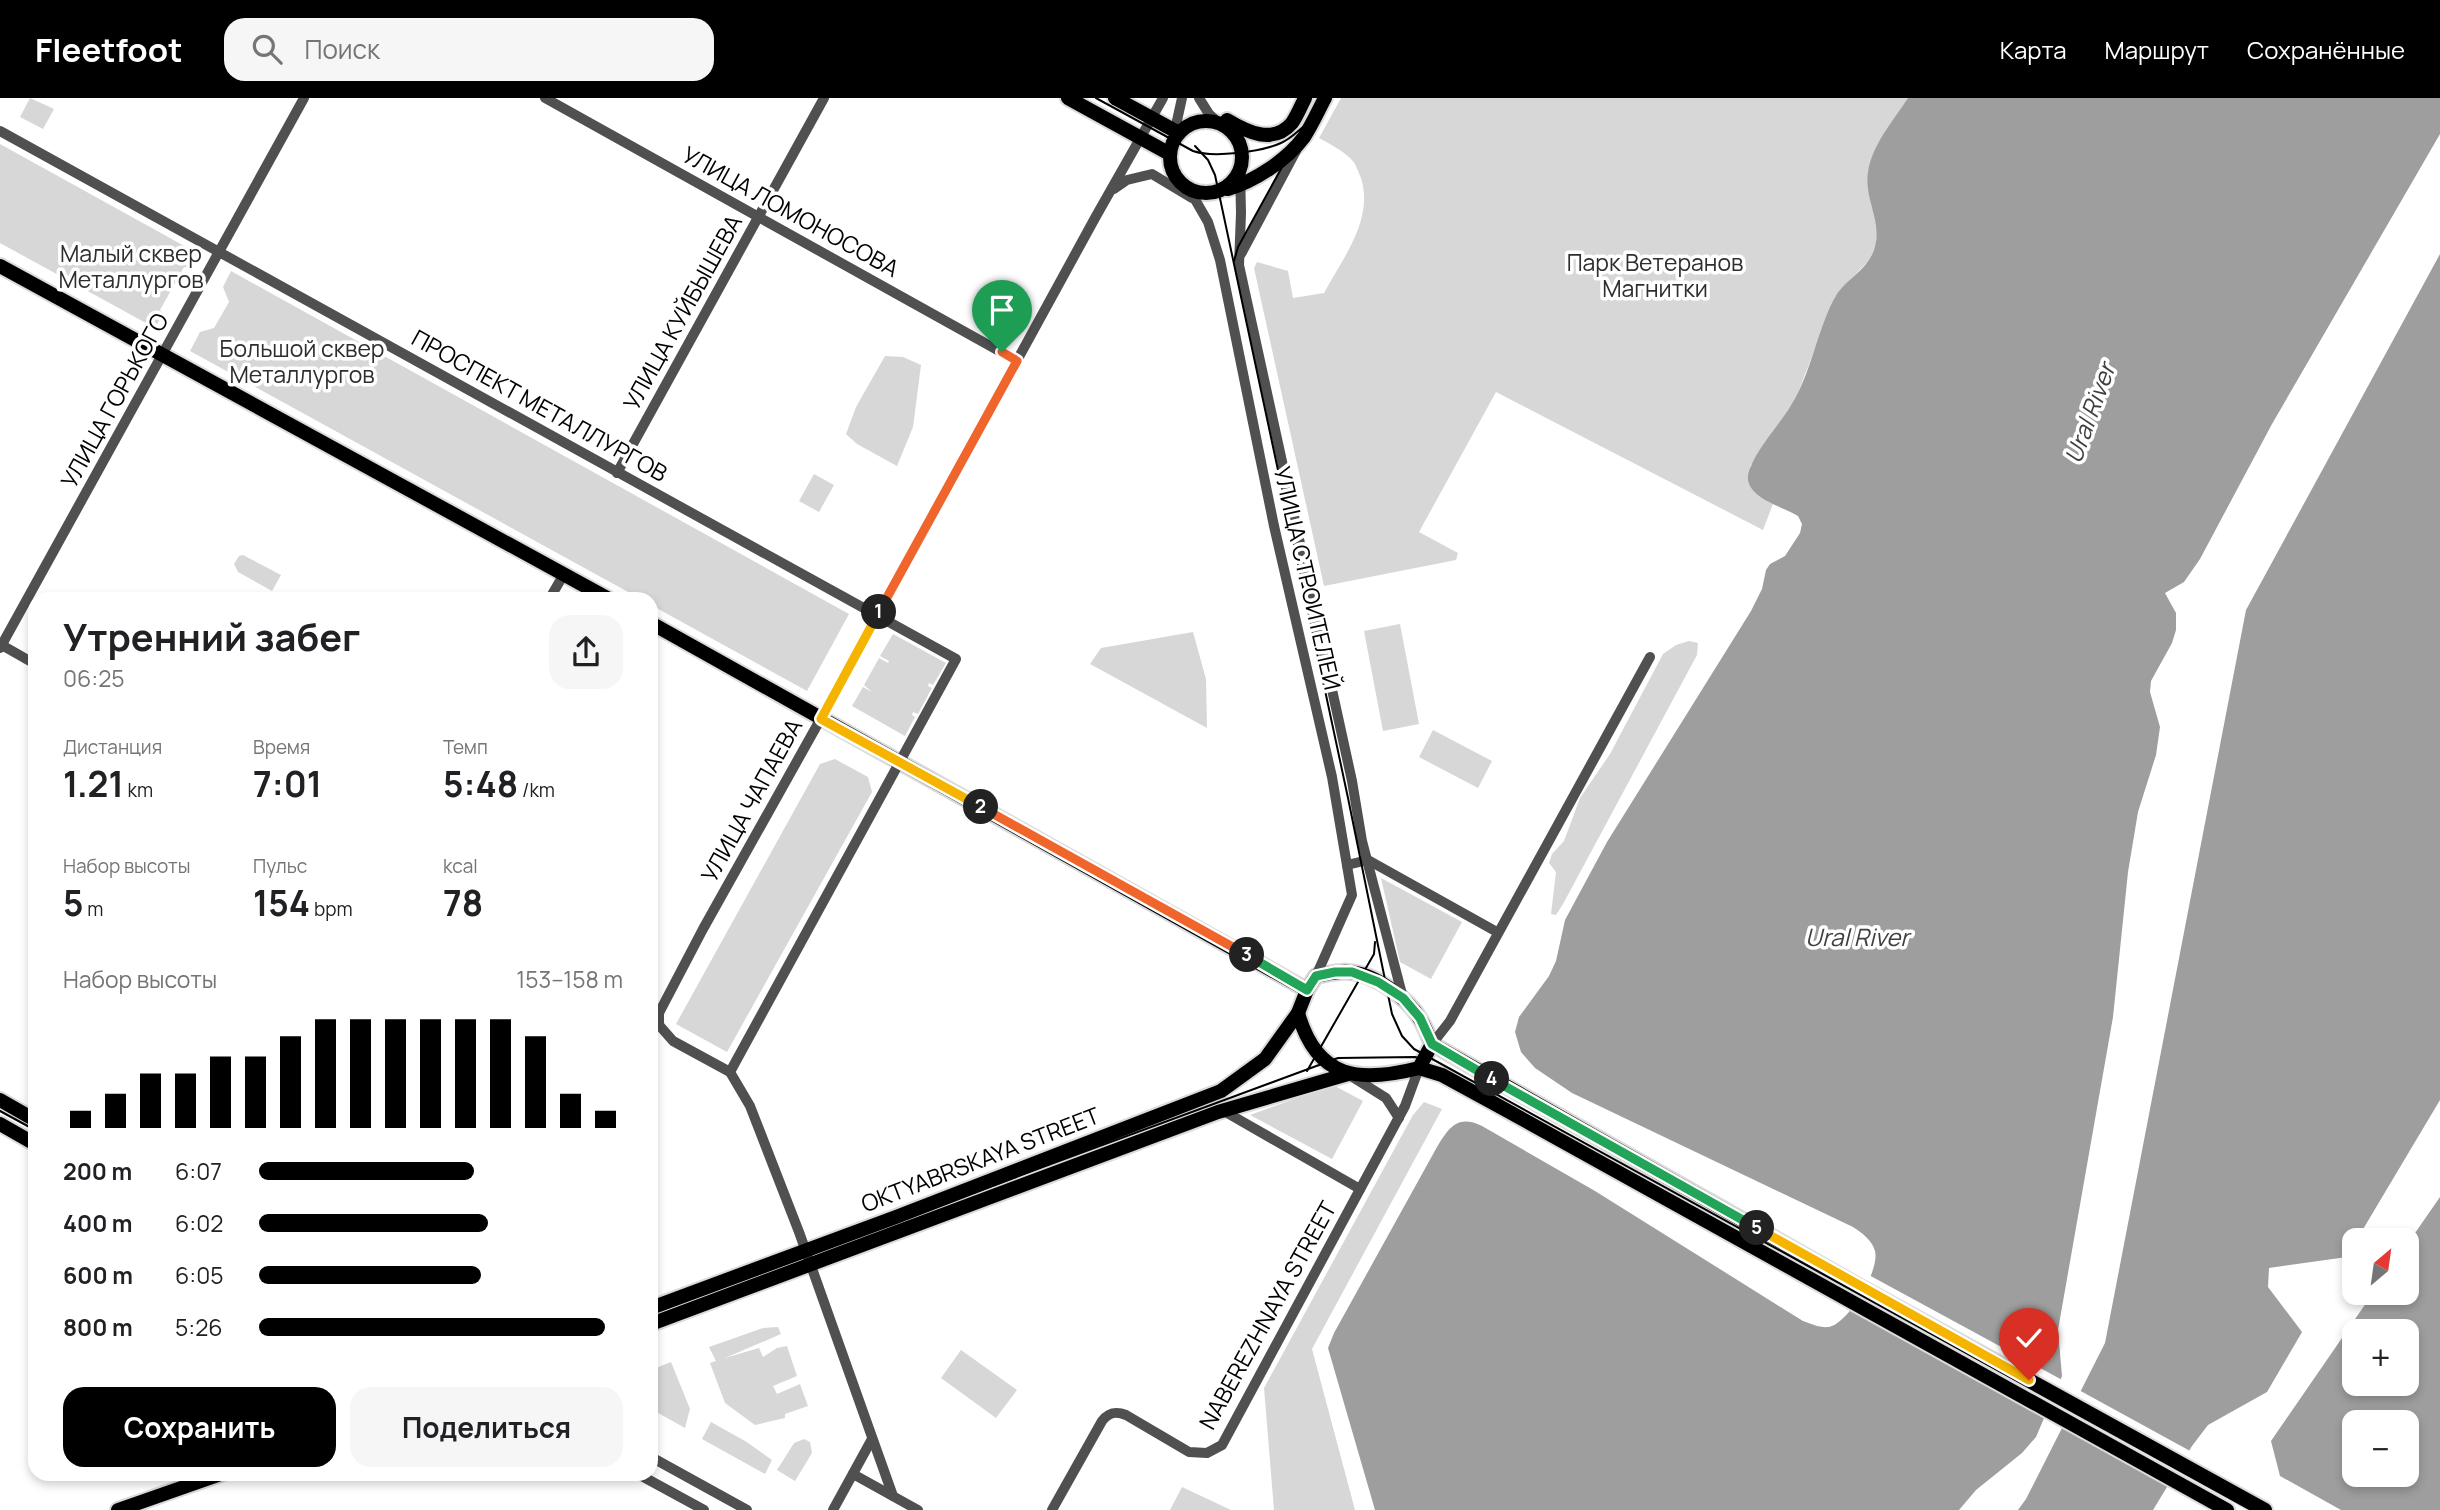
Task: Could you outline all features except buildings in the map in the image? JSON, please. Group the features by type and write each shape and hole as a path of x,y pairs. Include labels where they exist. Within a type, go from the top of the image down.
{"main road":[{"path":"1068,98 1140,138 1170,151"},
{"path":"1115,98 1177,132"},
{"path":"1305,98 1287,126 1272,135 1256,135 1206,121 1177,132 1170,151 1171,168 1184,186 1205,193 1241,184 1278,162 1304,138 1325,98"},
{"path":"1220,191 1233,181 1240,169 1241,148 1224,124"},
{"path":"0,266 596,592"},
{"path":"658,627 1307,990"},
{"path":"2227,1510 1442,1075 1419,1068 1388,1075 1349,1074 1329,1064 1315,1052 1304,1033 1298,1013 1307,990 1316,976 1335,972 1352,972 1378,982 1403,998 1420,1018 1432,1044 1855,1284 2264,1510"},
{"name":"OKTYABRSKAYA STREET","path":"658,1321 808,1257 1221,1091 1265,1059 1298,1013"},
{"path":"1419,1068 1432,1044"},
{"name":"OKTYABRSKAYA STREET","path":"658,1306 808,1257 1222,1110 1349,1074"},
{"path":"0,1100 28,1116"},
{"path":"0,1124 28,1140"},
{"path":"118,1510 201,1481"}],"street":[{"name":"УЛИЦА ГОРЬКОГО","path":"31,592 304,98"},
{"name":"УЛИЦА ЛОМОНОСОВА","path":"545,98 1017,361"},
{"name":"УЛИЦА КУЙБЫШЕВА","path":"617,473 824,98"},
{"name":"УЛИЦА ЧАПАЕВА","path":"658,1005 821,719 1163,98"},
{"path":"1177,132 1181,98"},
{"path":"1200,98 1224,124"},
{"name":"ПРОСПЕКТ МЕТАЛЛУРГОВ","path":"0,131 956,659 899,763"},
{"path":"1238,259 1304,138"},
{"name":"УЛИЦА СТРОИТЕЛЕЙ","path":"1240,169 1241,239 1238,259 1368,860 1403,998"},
{"path":"1111,191 1127,180 1152,174 1184,186"},
{"path":"1152,174 1188,193 1199,204"},
{"name":"УЛИЦА СТРОИТЕЛЕЙ","path":"1184,186 1199,204 1208,222 1220,260 1274,526 1332,777 1347,865 1352,895 1316,976"},
{"path":"554,592 564,574"},
{"name":"УЛИЦА ГОРЬКОГО","path":"1,646 28,597"},
{"path":"1,646 28,660"},
{"path":"1432,1044 1450,1021 1650,657"},
{"path":"893,1496 808,1257 750,1106 730,1072 899,763"},
{"path":"1347,865 1368,860 1497,932"},
{"name":"УЛИЦА ЧАПАЕВА","path":"658,1021 673,1041 730,1072"},
{"name":"NABEREZHNAYA STREET","path":"1052,1510 1102,1421 1109,1414 1120,1412 1189,1452 1206,1453 1222,1445 1399,1118 1419,1068"},
{"path":"1349,1074 1386,1098 1399,1118"},
{"path":"1222,1110 1360,1189"},
{"path":"833,1510 872,1439"},
{"path":"658,1461 747,1510"},
{"path":"853,1474 918,1510"},
{"path":"651,1481 704,1510"}],"green space":[{"path":"30,98 54,109 43,129 20,117"},
{"name":"Парк Ветеранов Магнитки","path":"1341,98 1908,98 1878,144 1868,173 1868,188 1878,226 1876,244 1870,259 1835,297 1791,407 1750,466 1761,496 1773,504 1763,530 1496,392 1419,532 1458,553 1456,560 1324,586 1254,268 1257,262 1288,271 1293,298 1324,293 1347,252 1360,223 1363,208 1361,178 1351,159 1319,138"},
{"name":"Малый сквер Металлургов","path":"0,144 197,253 188,268 184,267 160,310 163,313 155,328 0,243"},
{"name":"Большой сквер Металлургов","path":"231,271 849,614 807,691 658,609 658,592 628,592 190,351 200,332 214,328 229,302 223,287"},
{"path":"885,356 903,357 921,365 913,427 897,466 857,444 846,434 856,407"},
{"path":"814,474 834,485 819,512 799,501"},
{"path":"243,555 281,575 272,591 238,572 234,564 239,556"},
{"path":"1400,624 1419,724 1383,731 1364,631"},
{"path":"1193,632 1206,679 1207,728 1090,664 1101,648"},
{"path":"893,634 946,663 933,685 929,683 928,686 932,688 918,714 913,712 915,717 905,736 852,706 863,687 872,692 864,685 879,658 888,663 889,661 880,656"},
{"path":"1689,641 1698,643 1697,655 1563,904 1556,915 1551,914 1556,872 1549,863 1552,854 1564,841 1580,798 1610,754 1663,654 1676,645"},
{"path":"1433,730 1492,761 1478,788 1419,757"},
{"path":"835,759 868,777 872,792 727,1052 676,1024 820,764"},
{"path":"1381,878 1462,922 1431,979 1400,962"},
{"path":"1333,1085 1363,1101 1332,1159 1250,1115"},
{"path":"1424,1102 1442,1109 1312,1349 1355,1510 1274,1510 1264,1388 1413,1115"},
{"path":"778,1327 781,1334 725,1358 759,1348 763,1357 777,1348 787,1346 797,1376 773,1386 777,1394 800,1384 808,1406 785,1414 785,1418 755,1425 725,1403 710,1363 716,1361 709,1347 763,1328"},
{"path":"961,1350 1017,1390 996,1418 941,1378"},
{"path":"671,1362 690,1409 685,1428 658,1413 658,1367"},
{"path":"711,1422 772,1460 765,1474 702,1439"},
{"path":"804,1439 810,1442 812,1453 795,1481 777,1470 794,1443"},
{"path":"1182,1487 1231,1510 1170,1510"}],"water":[{"name":"Ural River","path":"1908,98 2440,98 2440,134 2272,424 2200,559 2184,582 2165,593 2176,613 2176,630 2172,643 2151,681 2150,692 2160,727 2156,755 2138,812 2128,872 2113,1017 2058,1330 2062,1376 2036,1437 2022,1453 1976,1490 1959,1510 1375,1510 1328,1348 1437,1147 1455,1124 1467,1121 1482,1126 1595,1191 1803,1321 1822,1327 1837,1323 1854,1306 1873,1270 1874,1247 1853,1227 1572,1093 1535,1068 1521,1052 1515,1032 1519,1017 1549,976 1556,961 1565,920 1607,842 1751,611 1762,589 1766,570 1770,564 1785,556 1800,533 1802,524 1798,516 1755,492 1750,487 1749,472 1758,453 1797,394 1834,299 1841,288 1869,260 1877,237 1867,183 1870,162 1878,143"},
{"path":"2440,254 2440,1100 2364,1228 2342,1228 2342,1258 2269,1268 2268,1287 2302,1332 2267,1392 2208,1425 2153,1510 2018,1510 2105,1343 2246,610"},
{"path":"2440,1197 2440,1510 2341,1510 2280,1476 2271,1441 2342,1338 2342,1396 2419,1396 2419,1319 2355,1319 2364,1306 2419,1305 2418,1228"}],"pier":[{"path":"1867,1274 2064,1381 2049,1418 1849,1308"},
{"path":"2077,1389 2192,1452 2172,1485 2060,1424"}],"tram line":[{"path":"1096,98 1193,151 1202,153 1224,154 1262,149 1284,142 1303,127"},
{"path":"1234,261 1238,247 1320,98"},
{"path":"1195,146 1208,160 1215,175 1392,1014 1402,1036 1414,1049 2251,1510"},
{"path":"1307,1071 1374,954 1375,942"},
{"path":"658,1309 1338,1058 1415,1057 1427,1060"},
{"path":"0,1111 28,1126"}],"route":[{"path":"1002,352 1017,361 821,719 1307,990 1316,976 1335,972 1352,972 1378,982 1403,998 1420,1018 1432,1044 2029,1380"}]}
